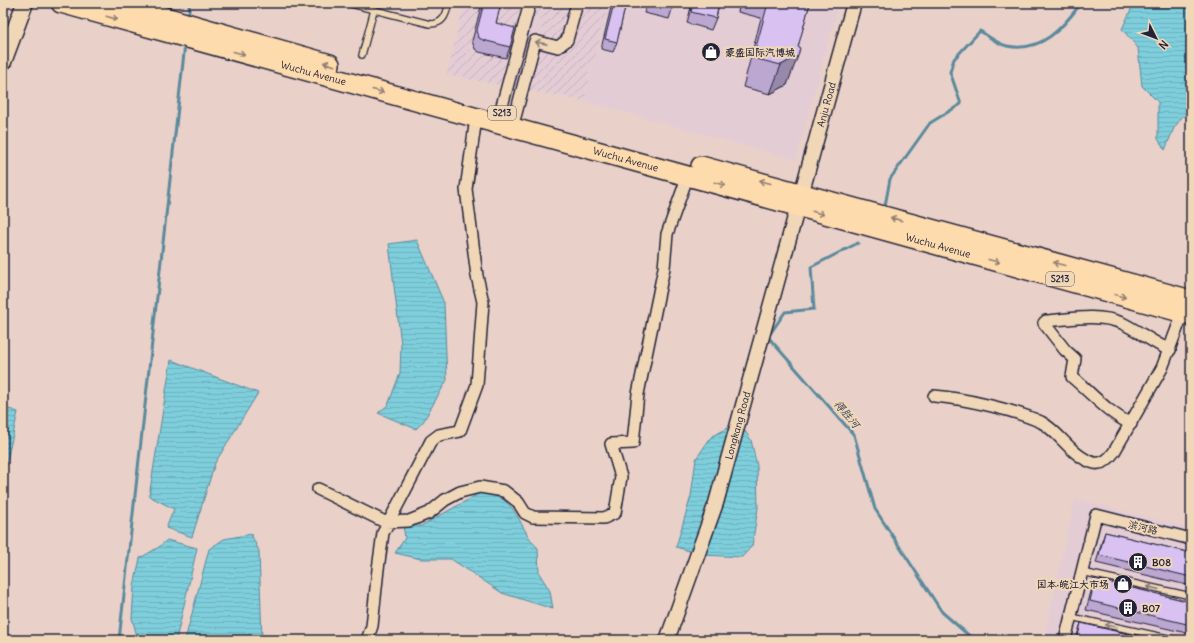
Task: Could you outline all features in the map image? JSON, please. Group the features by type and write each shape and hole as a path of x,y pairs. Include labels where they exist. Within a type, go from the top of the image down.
{"highway":[{"name":"Wuchu Avenue","path":"61,3 166,26 508,115 1188,310"},
{"name":"Wuchu Avenue","path":"116,3 166,26"},
{"name":"Wuchu Avenue","path":"202,36 476,118 688,175 801,200"}],"main road":[{"path":"3,62 25,3"}],"street":[{"path":"508,115 530,3"},
{"path":"508,115 535,41 558,47 567,40 577,3"},
{"name":"Anju Road","path":"801,200 854,3"},
{"path":"367,640 372,626 383,533 431,442 439,435 460,431 477,385 483,302 477,276 466,189 476,118"},
{"path":"318,490 386,522 409,521 429,513 445,500 460,492 480,487 504,491 512,496 525,513 533,517 604,518 615,513 621,477 611,444 633,443 638,394 664,268 667,234 688,175"},
{"name":"Longkang Road","path":"667,640 716,503 801,200"},
{"path":"934,396 952,397 1010,412 1041,423 1081,456 1094,463 1099,463 1109,458 1130,424 1162,368 1188,310"},
{"path":"1130,424 1107,410 1094,396 1072,377 1075,359 1065,350 1044,323 1046,321 1100,317 1121,323 1139,332 1148,340 1170,350"},
{"name":"滨河路","path":"1082,572 1096,515 1191,539"},
{"path":"1065,640 1082,572"}],"lane":[{"path":"347,3 362,5 374,10 436,24 444,18 449,3"},
{"path":"362,55 374,10"},
{"path":"1082,572 1191,596"},
{"path":"1071,617 1177,640"}],"shaded area":[{"path":"464,3 609,3 584,101 447,75"},
{"name":"豪盛国际汽博城","path":"609,3 839,3 796,160 584,101"},
{"name":"国本·皖江大市场","path":"1075,499 1191,528 1191,640 1044,640"}],"water":[{"path":"1134,3 1191,3 1191,114 1182,117 1174,128 1165,150 1158,139 1158,102 1142,86 1138,48 1122,29"},
{"path":"417,240 444,303 447,380 423,422 416,429 378,413 388,405 400,373 401,344 389,244"},
{"path":"171,360 258,393 215,463 192,537 166,528 174,509 149,496"},
{"path":"3,407 18,412 3,479"},
{"path":"739,422 751,440 757,466 758,508 752,546 742,557 703,555 676,547 691,496 696,459 711,437"},
{"path":"480,493 498,497 505,501 516,513 528,535 538,548 539,573 550,591 553,609 502,593 451,559 421,559 395,553 405,538 403,525 421,526"},
{"path":"251,534 259,551 262,640 185,640 209,549 224,539"},
{"path":"167,540 197,548 176,640 138,640 132,618 134,586 140,558 159,547"}],"building":[{"path":"484,3 501,3 496,23 515,28 510,47 479,38 477,30"},
{"path":"614,3 626,3 617,42 605,39"},
{"path":"653,3 674,3 673,8"},
{"path":"693,3 719,3 716,18 691,12"},
{"path":"768,3 810,3 798,47 800,48 798,56 781,65 753,58"},
{"path":"1105,532 1191,553 1191,577 1099,555"},
{"path":"1095,579 1191,602 1191,625 1090,601"},
{"path":"1081,623 1153,640 1077,640"}],"waterway":[{"path":"189,3 189,17"},
{"name":"得胜河","path":"885,206 890,179 930,123 961,104 950,72 954,59 980,31 997,42 1007,46 1030,46 1041,42 1059,29 1081,3"},
{"path":"119,640 185,44"},
{"name":"得胜河","path":"858,243 811,267 814,309 785,312 768,337 854,435 875,509 942,612 974,640"}],"place":[{"name":"豪盛国际汽博城","path":"711,52"},
{"name":"B08","path":"1138,562"},
{"name":"国本·皖江大市场","path":"1123,584"},
{"name":"B07","path":"1128,608"}]}
